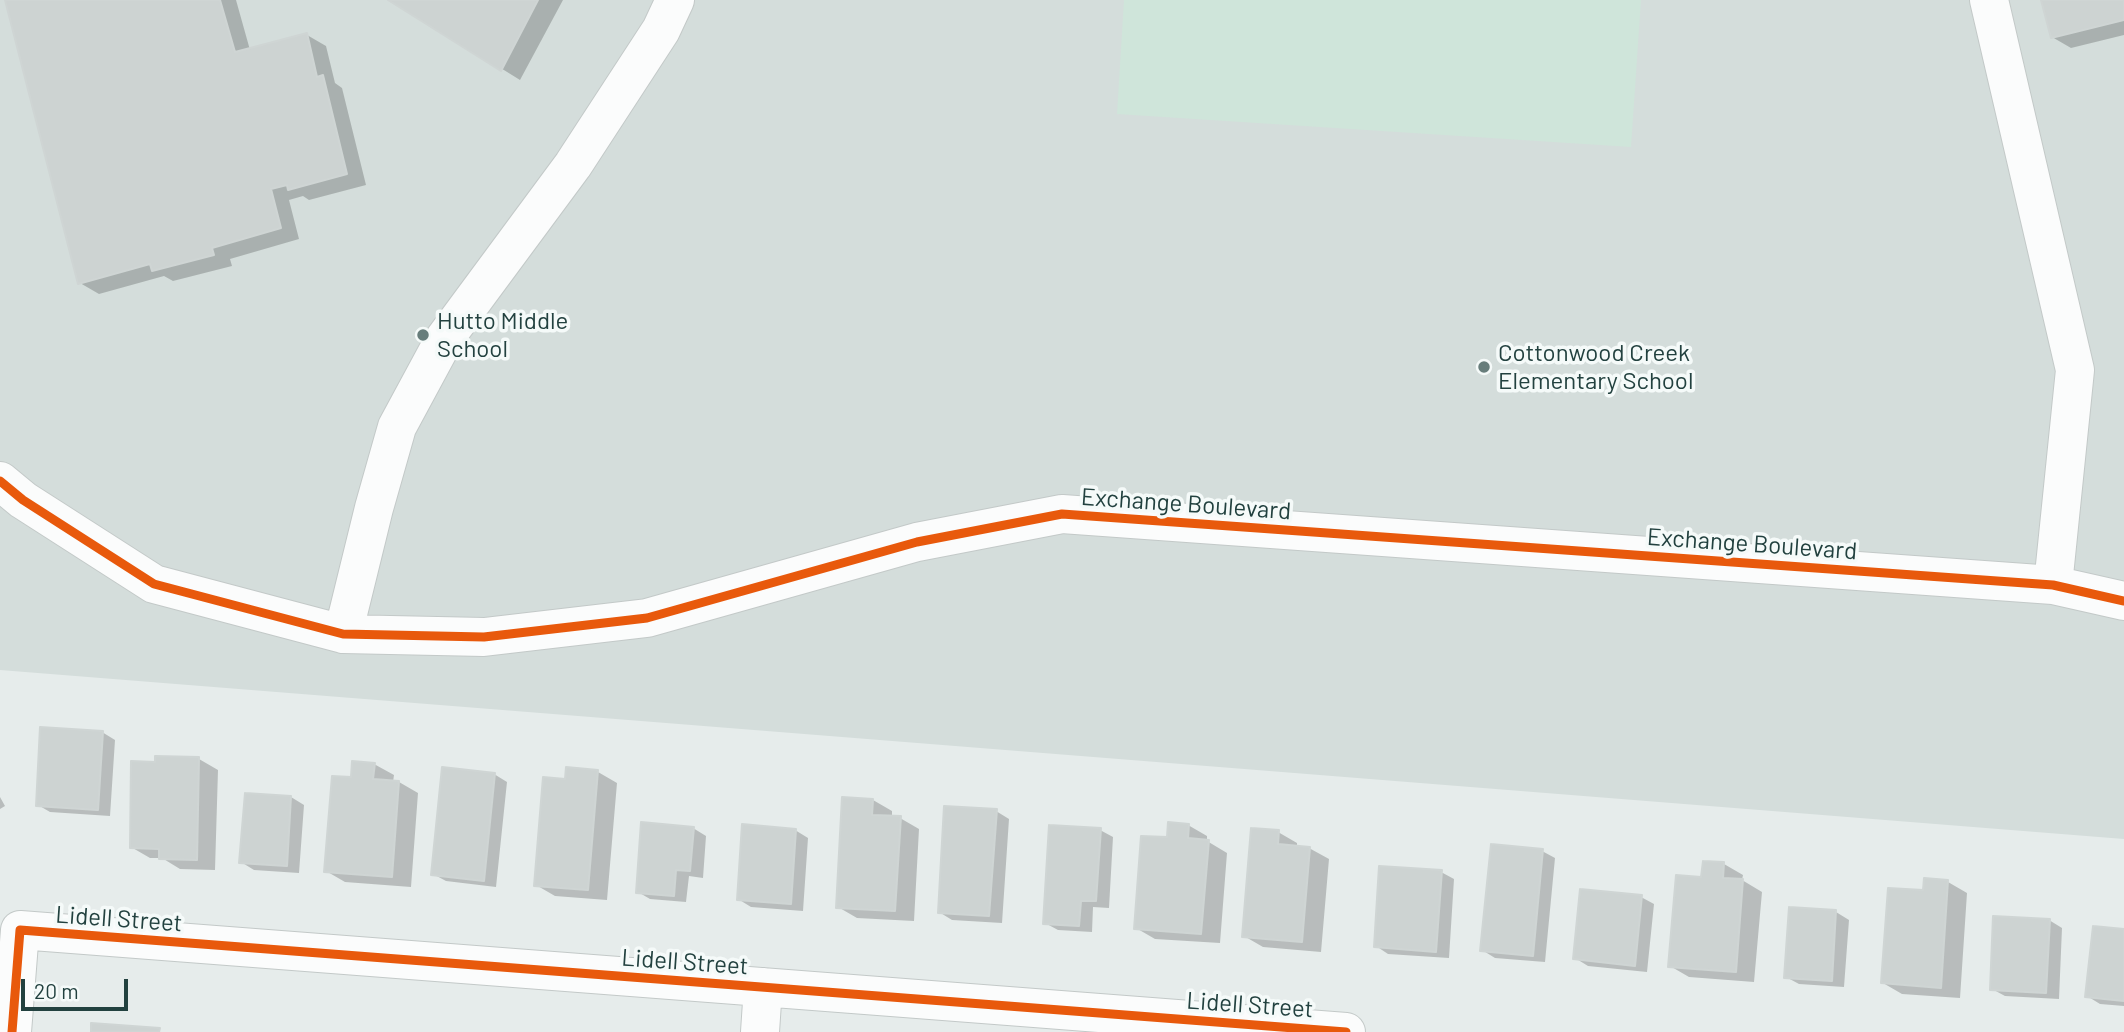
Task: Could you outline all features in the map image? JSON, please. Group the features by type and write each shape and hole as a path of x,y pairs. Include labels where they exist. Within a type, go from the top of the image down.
{"street":[{"path":"343,634 397,427 445,338 573,165 661,30 675,0"},
{"path":"1989,0 2075,370 2053,585"},
{"name":"Exchange Boulevard","path":"0,481 23,500 154,584 343,634 484,637 648,618 916,542 1062,514 2053,585 2124,601"},
{"name":"Lidell Street","path":"12,1032 20,930 1346,1032"},
{"path":"760,1032 763,987"}],"shaded area":[{"name":"Cottonwood Creek Elementary School","path":"0,0 2124,0 2124,839 0,670"}],"green space":[{"path":"1124,0 1641,0 1631,147 1117,114"}],"building":[{"path":"5,0 220,0 235,52 307,33 317,77 323,75 347,174 288,190 287,185 271,189 281,228 212,248 214,255 152,271 150,264 78,284"},
{"path":"388,0 538,0 501,71"},
{"path":"2041,0 2124,0 2124,20 2051,38"},
{"path":"40,727 103,731 98,810 36,806"},
{"path":"155,756 199,757 197,860 159,859 159,849 130,848 131,761 155,762"},
{"path":"352,761 375,763 373,779 399,781 392,877 324,872 332,776 351,777"},
{"path":"442,767 495,773 484,881 431,875"},
{"path":"566,767 598,770 588,890 534,886 543,777 565,779"},
{"path":"245,793 291,796 287,866 239,863"},
{"path":"842,797 873,799 872,815 901,816 895,911 836,908"},
{"path":"944,806 997,809 989,916 938,913"},
{"path":"641,822 694,827 690,871 676,870 674,896 636,893"},
{"path":"1168,822 1189,824 1188,838 1209,840 1201,934 1134,929 1141,836 1167,837"},
{"path":"742,824 796,829 791,904 737,900"},
{"path":"1049,825 1101,828 1096,901 1081,901 1079,926 1043,924"},
{"path":"1251,828 1279,830 1278,844 1310,847 1302,942 1242,937"},
{"path":"1491,844 1543,849 1533,956 1480,951"},
{"path":"1703,861 1724,862 1723,878 1743,879 1736,972 1668,967 1676,875 1701,877"},
{"path":"1379,866 1442,870 1436,952 1374,947"},
{"path":"1924,878 1948,880 1941,988 1881,983 1888,888 1923,890"},
{"path":"1580,889 1642,895 1635,966 1573,959"},
{"path":"1789,907 1836,910 1832,981 1784,978"},
{"path":"1993,916 2050,919 2046,993 1990,990"},
{"path":"2093,926 2124,929 2124,1001 2085,997"},
{"path":"91,1023 160,1028 159,1032 91,1032"}],"cycle path":[{"path":"0,481 23,500 154,584 343,634 484,637 647,618 917,542 1062,514 2053,585 2124,601"},
{"path":"12,1032 20,930 1346,1032"}],"place":[{"name":"Hutto Middle School","path":"423,335"},
{"name":"Cottonwood Creek Elementary School","path":"1484,367"}]}
